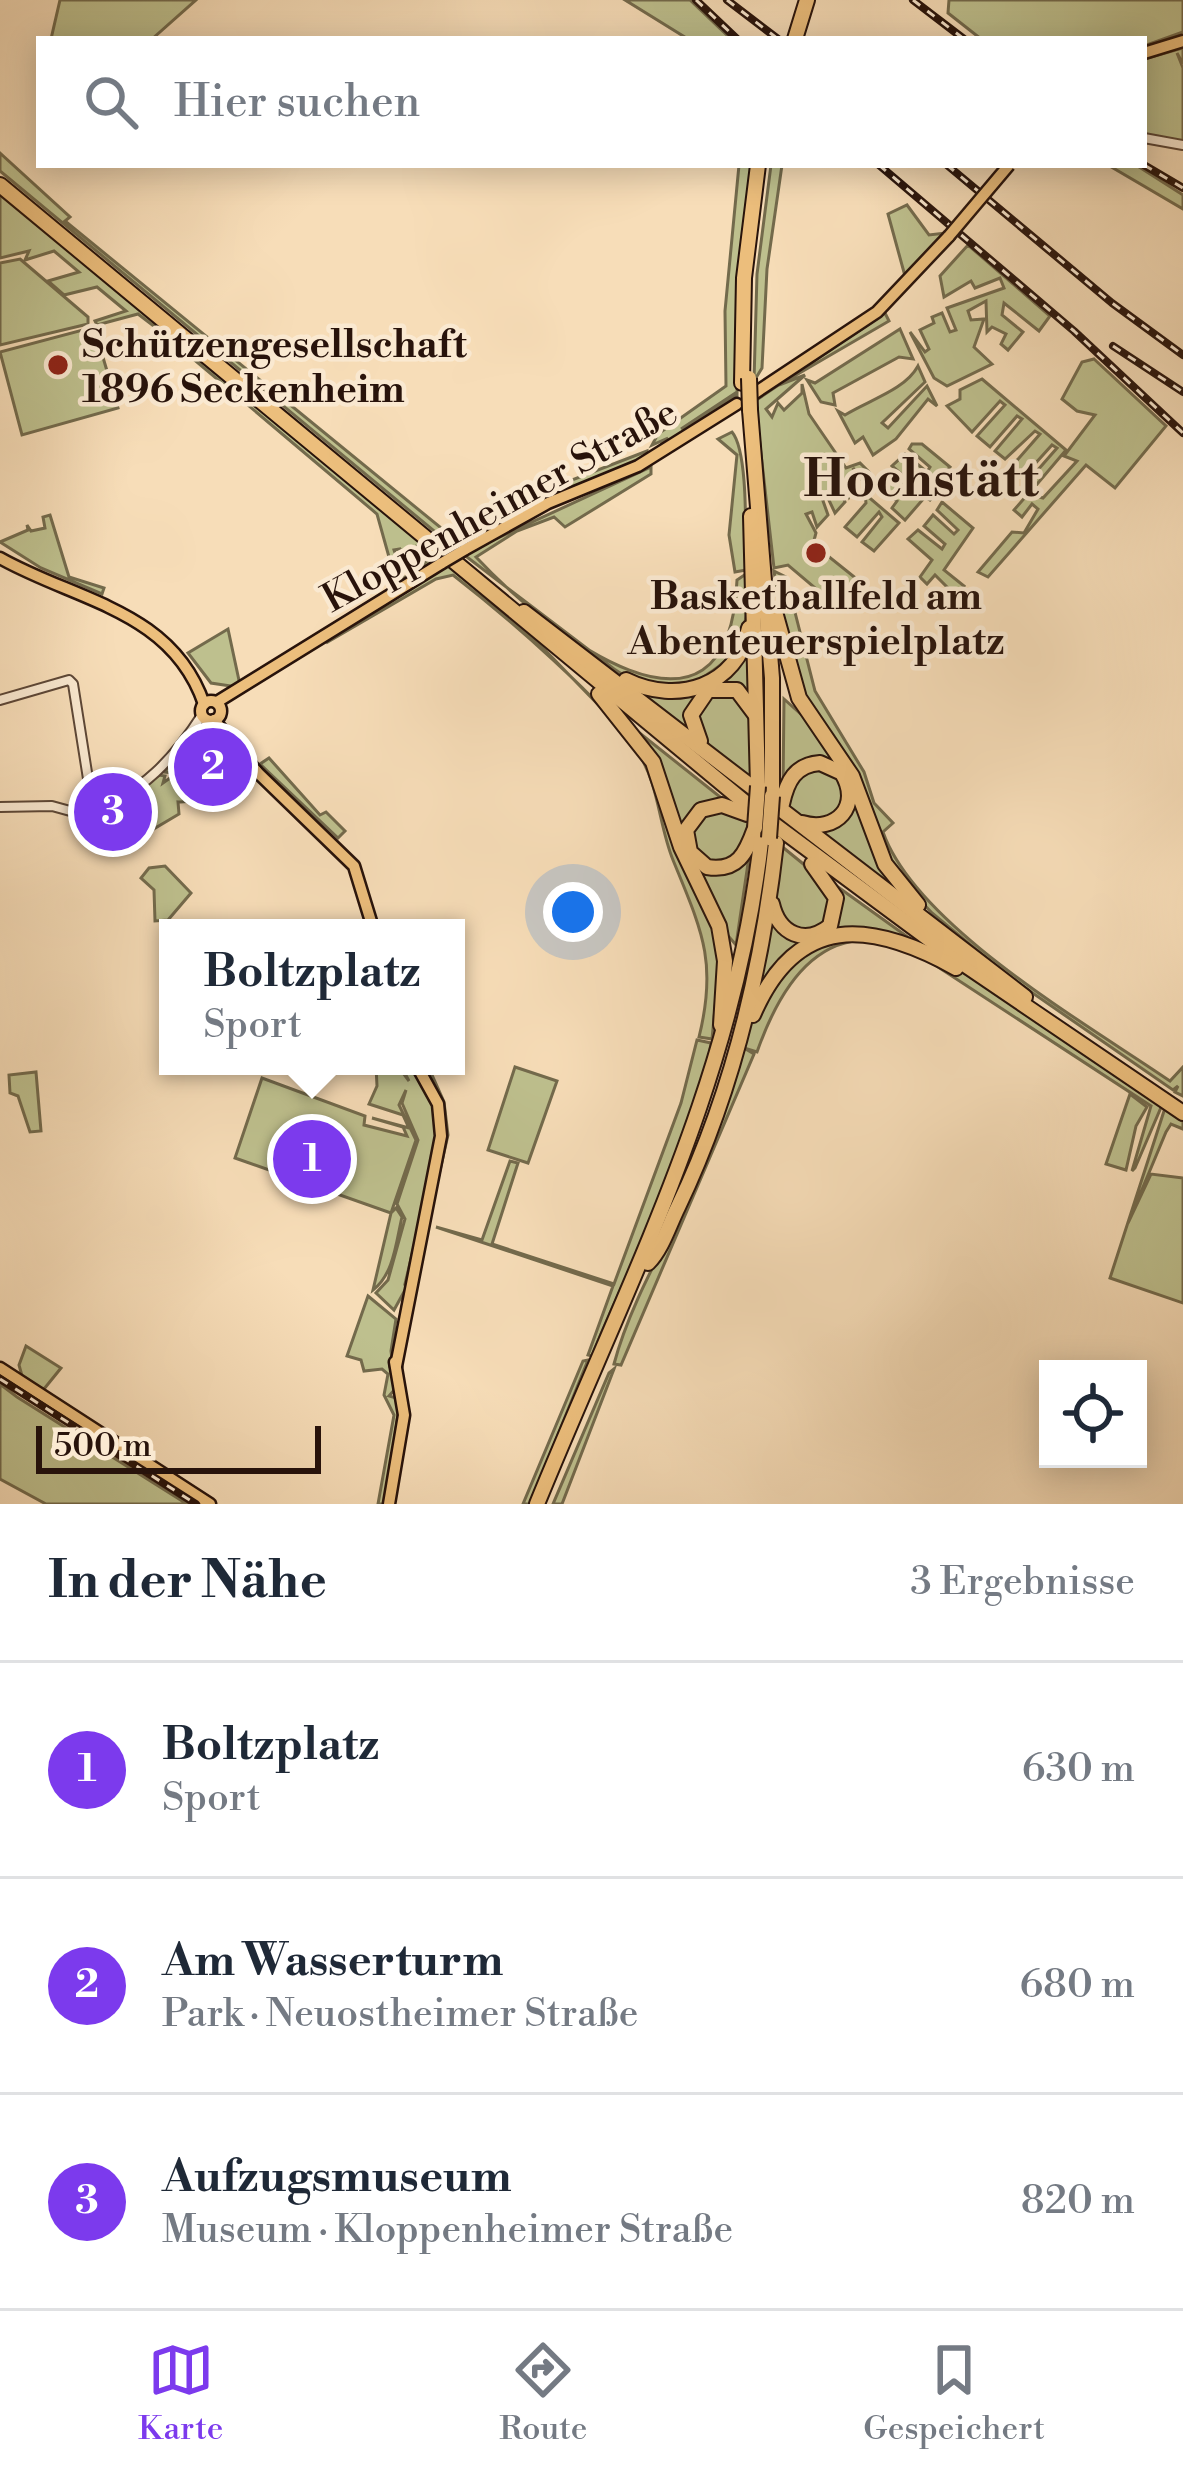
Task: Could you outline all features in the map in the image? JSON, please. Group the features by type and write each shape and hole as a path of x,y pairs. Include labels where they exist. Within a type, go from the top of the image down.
{"highway":[{"path":"792,36 804,0"},
{"path":"762,168 745,278 748,385 743,410 775,802"},
{"path":"0,181 794,831 1027,1002"},
{"path":"0,181 531,628 792,839 1183,1108"},
{"path":"743,410 760,533 759,730"},
{"path":"604,669 664,693 704,686 726,671 744,646 758,573"},
{"path":"758,573 774,608 799,698 852,776 885,864 943,930"},
{"path":"537,1504 728,1043 762,831 775,802 781,712 774,608"},
{"path":"524,612 943,930 1027,1002"},
{"path":"531,628 598,694 762,831 774,914 785,930 800,937 820,934 835,918 837,902 812,864"},
{"path":"714,759 691,721 695,703 706,691 724,686 743,693 759,730 775,802 815,826 837,821 849,802 845,777 830,764 807,765 789,780 775,802 762,831 729,867 707,867 690,853 686,830 700,810 722,805 762,831 812,864 959,969"},
{"path":"598,694 653,761 681,847 719,926 728,1043"},
{"path":"547,1504 648,1263 728,1043 771,887"},
{"path":"728,1043 775,975 820,940 850,933 886,935 1027,1002"}],"main road":[{"path":"1147,52 1183,41"},
{"path":"748,385 877,312 1006,168"},
{"name":"Kloppenheimer Straße","path":"212,711 324,634 442,562 548,502 638,466 743,410"},
{"path":"0,555 151,628 178,657 231,739 286,807 343,852 363,883 371,919"},
{"path":"388,1504 404,1422 394,1337 441,1129 434,1095 422,1075"},
{"path":"0,1368 209,1504"}],"street":[{"path":"1147,139 1183,145"},
{"path":"0,700 69,680 82,718 93,808 0,808"},
{"name":"Kloppenheimer Straße","path":"93,808 160,766 212,711"}],"green space":[{"path":"60,0 196,0 155,36 52,36"},
{"path":"625,0 690,0 728,36 683,36"},
{"path":"949,0 1183,0 1183,32 1147,45 1147,36 977,36 948,13"},
{"path":"1183,48 1183,64 1177,53 1183,68 1183,143 1147,137 1147,58"},
{"path":"0,153 70,217 65,221 457,541 551,488 647,451 647,458 457,550 0,171"},
{"path":"739,168 754,168 737,392 681,429 737,395 737,402 651,454 668,438 652,445 658,434 726,386 725,311"},
{"path":"771,168 782,168 767,269 762,368 754,381 757,274"},
{"path":"1113,168 1141,168 1183,195 1183,209"},
{"path":"0,191 443,559 381,596 431,558 418,548 422,563 416,569 415,560 409,563 400,549 394,550 403,576 396,582 377,514 159,330 138,314 97,325 95,321 126,311 97,287 64,295 48,281 79,272 54,251 25,260 29,251 0,258"},
{"path":"907,205 929,235 946,233 905,276 888,214"},
{"path":"968,245 1050,316 1039,331 1004,303 1002,315 1023,332 1008,350 1001,344 1006,334 992,327 987,332 986,301 968,311 971,320 984,319 974,347 992,364 947,386 934,378 910,332 925,352 929,349 920,330 934,323 932,317 942,313 950,332 956,330 947,308 1004,288 1000,278 975,288 971,281 944,297 940,276"},
{"path":"20,259 88,317 88,324 0,345 0,263"},
{"path":"885,313 889,321 779,385 805,375 766,409 772,417 778,403 784,410 802,393 802,384 809,414 846,468 860,463 870,473 862,480 853,468 857,482 849,497 842,481 837,482 845,502 835,513 827,496 822,498 828,515 817,527 812,512 806,514 816,533 813,544 863,584 841,610 788,565 774,568 755,401"},
{"path":"94,327 118,408 22,435 0,352"},
{"path":"900,329 913,359 899,357 833,393 835,405 821,402 807,380 815,383"},
{"path":"1094,359 1166,426 1115,488 1086,465 988,577 978,572 1012,532 1024,533 1038,509 1032,504 1022,517 1014,510 1028,494 1043,498 1077,461 1064,456 1095,415 1077,411 1062,399 1082,362"},
{"path":"918,366 925,382 882,423 888,428 927,386 937,406 928,399 896,439 873,455 863,437 855,443 838,411 845,415 886,394"},
{"path":"982,379 1066,450 1033,489 1029,480 1057,448 1052,445 1024,476 1012,466 1040,434 1035,431 1005,459 995,451 1022,419 1017,416 990,447 977,436 1005,405 1000,401 972,432 947,406 960,399 960,390"},
{"path":"732,432 741,458 746,518 746,570 735,572 729,535 737,455 718,439"},
{"path":"922,444 950,467 932,488 937,493 930,500 925,497 905,520 892,508 897,501 876,483 888,471 910,488 913,484 892,466 905,454 927,472 930,467 909,449"},
{"path":"651,467 651,474 565,527 554,517 517,531 476,557 507,587 463,554"},
{"path":"865,494 899,523 874,551 862,542 882,517 879,512 857,537 845,527 866,503"},
{"path":"942,502 973,528 944,570 964,586 956,596 935,575 927,584 920,577 932,560 908,539 918,530 942,549 945,544 924,526 933,515 954,534 958,530 937,510"},
{"path":"50,515 69,577 104,588 102,594 41,568 0,542 28,530 27,525 31,531 45,528 43,517"},
{"path":"449,564 573,679 453,575 436,579 326,643"},
{"path":"774,571 786,577 815,691 864,772 874,803 893,823 883,832 901,867 966,937 1051,1002 1170,1081 1183,1067 1183,1096 1175,1092 1178,1086 1173,1090 1008,976 932,913 897,876 810,709 786,648"},
{"path":"746,574 746,616 738,645 719,666 683,689 628,678 589,650 629,670 669,679 703,670 726,639 737,580"},
{"path":"507,587 589,650 545,620"},
{"path":"228,629 237,687 211,683 188,653"},
{"path":"751,638 755,706 747,694 702,692 695,739 624,681 697,691"},
{"path":"726,690 751,711 753,784 712,750 702,731 699,702"},
{"path":"784,699 814,726 840,761 907,899 807,828 818,828 852,796 826,762 783,788"},
{"path":"609,716 646,754 721,947 712,1039 699,1037 707,966 699,926 668,847 646,766"},
{"path":"632,727 729,804 710,804 684,837 710,870 750,850 736,945 724,931"},
{"path":"209,730 229,747 250,783 243,791 241,782 232,783 178,802 179,814 130,843 108,819 119,812 119,802 159,775 165,776 163,783 202,755 190,757 174,773 164,772"},
{"path":"269,758 320,815 326,812 345,831 338,838 260,764"},
{"path":"825,766 845,783 840,814 809,822 785,810 799,773"},
{"path":"723,808 751,821 747,842 724,865 704,862 689,841 695,819"},
{"path":"780,845 823,880 833,912 818,931 789,929 774,897"},
{"path":"165,866 191,893 169,919 155,921 154,890 141,878 149,868"},
{"path":"831,882 916,943 853,930 757,982 770,911 779,927 825,932"},
{"path":"864,934 899,943 977,980 1162,1105 1135,1168 1132,1171 1151,1106 912,950 882,941 855,941 832,948 794,979 757,1052 744,1048 754,1054 621,1365 614,1364 633,1311 707,1155 744,1040 763,997 776,977 804,951 839,937"},
{"path":"697,1040 711,1043 692,1122 592,1356 588,1355 613,1286 436,1227 482,1240 510,1161 518,1163 492,1244 614,1284 681,1103"},
{"path":"515,1067 557,1081 528,1163 488,1150"},
{"path":"36,1072 41,1131 30,1132 18,1096 10,1093 9,1075"},
{"path":"376,1075 405,1075 409,1081 406,1075 420,1075 432,1094 439,1140 405,1284 408,1284 404,1310 444,1136 441,1106 425,1075 432,1075 444,1102 448,1135 403,1334 398,1334 394,1351 405,1290 394,1310 376,1293 388,1280 405,1219 397,1204 418,1140 402,1103 406,1090 399,1105 416,1140 391,1213 235,1158 262,1078 365,1116 364,1125 407,1136 403,1127 372,1118 409,1128 403,1115 369,1104"},
{"path":"1130,1094 1147,1107 1136,1126 1126,1170 1106,1164"},
{"path":"1165,1108 1183,1121 1183,1129 1171,1124 1166,1132 1128,1223 1151,1174 1183,1178 1183,1303 1110,1278"},
{"path":"396,1208 402,1217 396,1247 386,1275 373,1290"},
{"path":"368,1296 396,1319 391,1351 396,1388 389,1396 400,1399 386,1504 378,1504 394,1415 384,1395 388,1374 382,1369 364,1371 361,1360 347,1356"},
{"path":"26,1346 61,1368 44,1389 24,1383 19,1365"},
{"path":"588,1360 530,1504 523,1504 583,1361"},
{"path":"614,1369 562,1504 553,1504 609,1373"},
{"path":"0,1384 187,1504 46,1504 0,1479"}],"railway":[{"path":"696,0 734,36"},
{"path":"727,0 774,36"},
{"path":"913,0 960,36"},
{"path":"1147,167 1183,188"},
{"path":"883,168 1074,331 1183,433"},
{"path":"951,168 1112,303 1183,355"},
{"path":"1113,346 1183,392"},
{"path":"0,1379 196,1504"}],"place":[{"name":"Schützengesellschaft 1896 Seckenheim","path":"58,365"},
{"name":"Basketballfeld am Abenteuerspielplatz","path":"816,553"},
{"name":"Am Wasserturm","path":"213,767"},
{"name":"Aufzugsmuseum","path":"113,812"},
{"name":"Boltzplatz","path":"312,1159"}],"district":[{"name":"Hochstätt","path":"921,478"}]}
